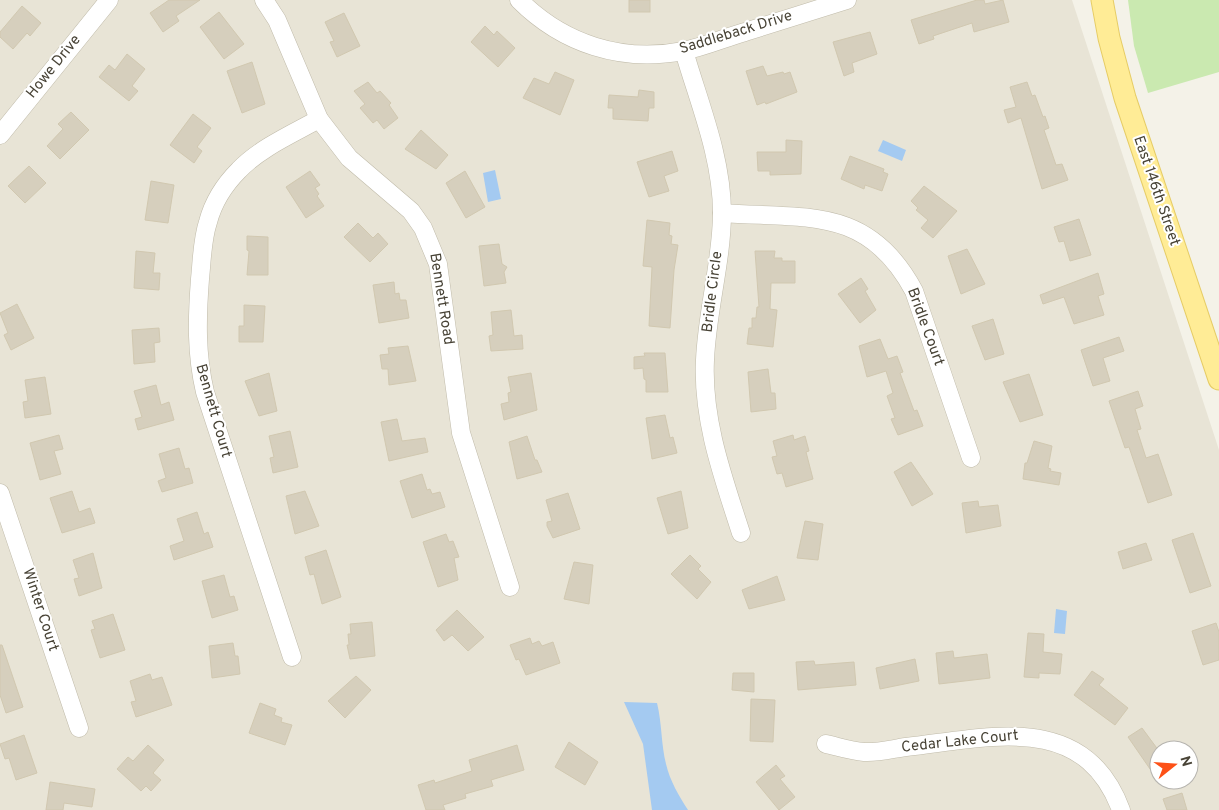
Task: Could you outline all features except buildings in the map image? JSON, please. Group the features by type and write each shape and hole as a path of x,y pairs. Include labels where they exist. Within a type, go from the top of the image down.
{"main road":[{"name":"East 146th Street","path":"1102,0 1109,38 1123,91 1219,379"}],"street":[{"name":"Howe Drive","path":"0,135 109,0"},
{"name":"Bennett Road","path":"264,0 277,20 319,119 349,158 411,211 432,245 438,264 461,433 510,587"},
{"name":"Saddleback Drive","path":"519,0 551,27 592,47 633,54 684,51 846,0"},
{"name":"Bridle Circle","path":"684,51 717,164 722,212 705,360 705,386 713,440 741,533"},
{"name":"Bennett Court","path":"292,657 205,392 197,348 197,315 203,244 208,221 227,183 251,158 319,119"},
{"name":"Bridle Court","path":"722,212 823,218 859,232 890,256 905,275 914,291 971,458"},
{"name":"Winter Court","path":"0,492 79,728"},
{"name":"Cedar Lake Court","path":"826,744 865,752 1010,736 1044,739 1060,743 1092,766 1107,782 1122,810"}],"shaded area":[{"path":"0,0 1072,0 1219,450 1219,810 0,810"}],"green space":[{"path":"1128,0 1219,0 1219,72 1148,93 1134,46"}],"water":[{"path":"883,140 906,150 902,161 878,151"},
{"path":"495,170 501,199 488,202 483,173"},
{"path":"1056,609 1067,611 1065,634 1054,633"},
{"path":"624,702 657,703 664,756 668,770 675,788 688,810 652,810 643,744"}]}
